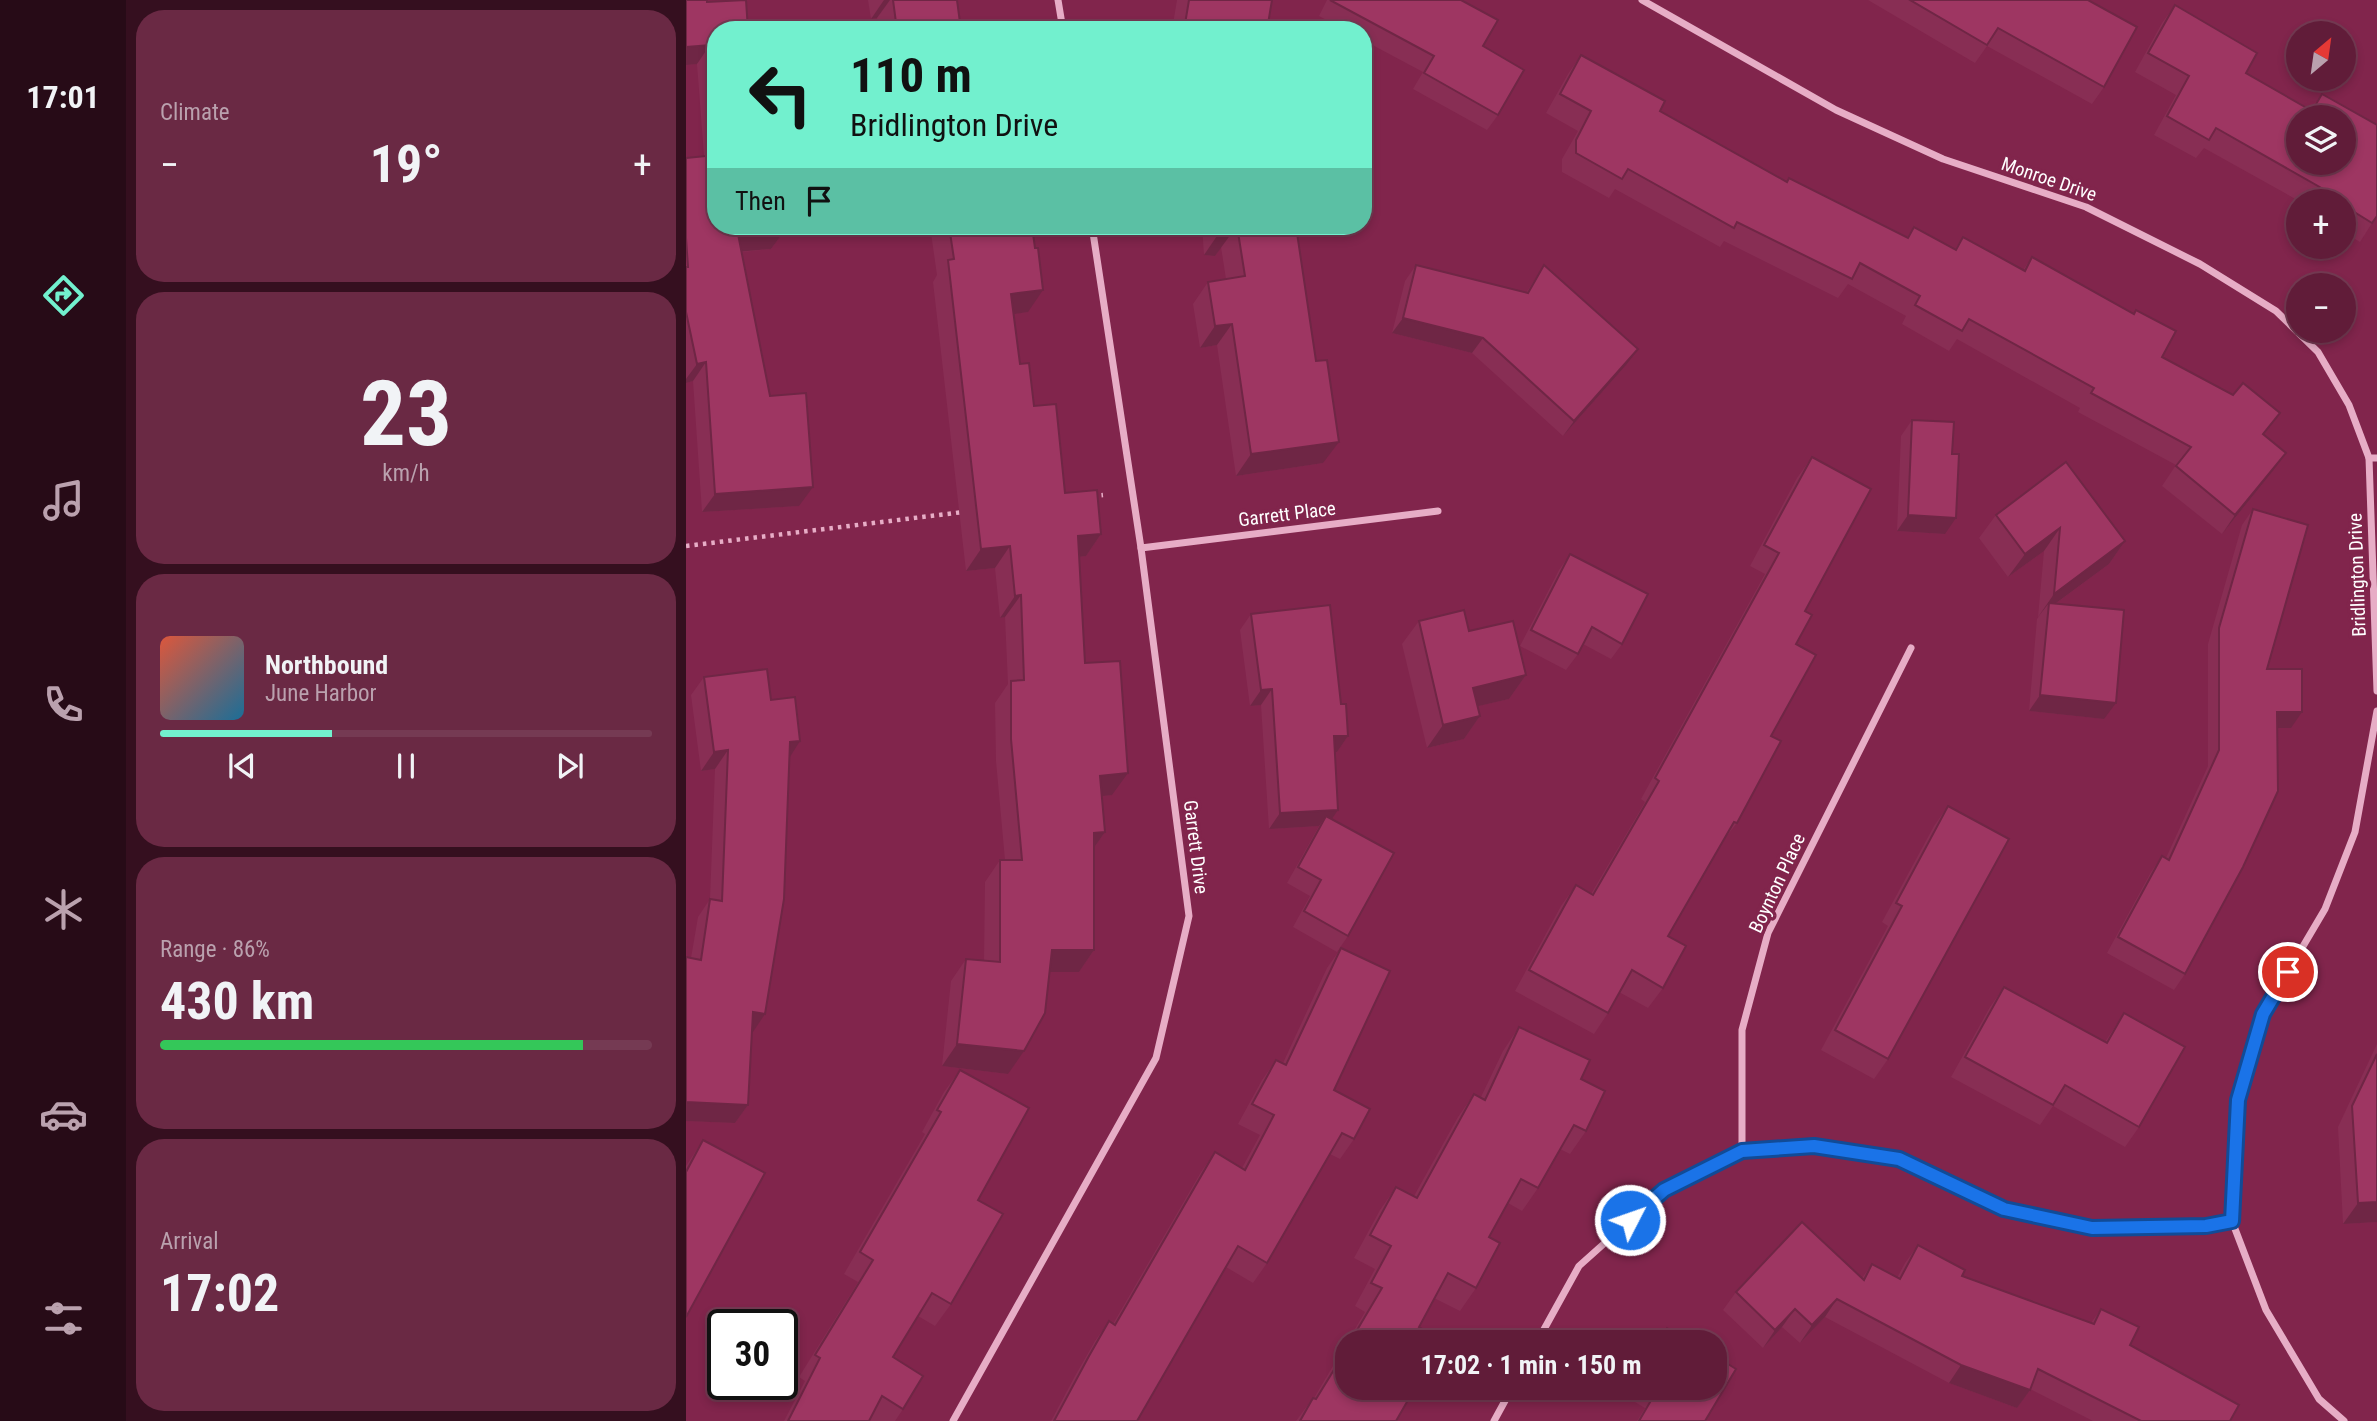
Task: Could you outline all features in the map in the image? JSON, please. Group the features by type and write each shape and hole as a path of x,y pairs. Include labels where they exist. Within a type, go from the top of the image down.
{"street":[{"path":"1058,0 1062,21"},
{"name":"Monroe Drive","path":"1642,0 1836,110 1943,159 2086,207 2200,264 2276,311 2318,352 2349,405 2373,458"},
{"name":"Garrett Drive","path":"953,1421 1156,1058 1189,916 1141,548 1093,235"},
{"name":"Bridlington Drive","path":"2373,458 2377,691"},
{"name":"Garrett Place","path":"1141,548 1438,511"},
{"name":"Boynton Place","path":"1742,1151 1742,1030 1768,933 1911,648"},
{"path":"2344,1421 2319,1399 2266,1310 2232,1221 2238,1100 2263,1014 2325,909 2355,832 2377,711"},
{"path":"1544,1330 1579,1266 1664,1190 1742,1151 1814,1146 1899,1159 2004,1209 2092,1228 2206,1226 2232,1221"},
{"path":"1494,1421 1505,1400"}],"path":[{"path":"1090,496 1104,495"},
{"path":"686,546 966,512"}],"building":[{"path":"686,0 746,0 747,21 707,21 707,45 686,47"},
{"path":"893,0 957,0 960,21 896,21"},
{"path":"1189,0 1272,0 1268,21 1186,21"},
{"path":"1330,0 1461,0 1498,20 1483,46 1524,70 1498,115 1424,73 1434,56"},
{"path":"1910,0 2088,0 2137,27 2104,87 1998,28 1987,45"},
{"path":"2175,5 2257,53 2246,73 2302,105 2286,105 2286,168 2216,128 2209,140 2167,116 2189,76 2148,53"},
{"path":"1581,55 1665,101 1660,111 1787,182 1789,178 1908,238 1914,227 1956,250 1963,237 2025,271 2032,257 2134,314 2136,310 2176,331 2162,357 2233,395 2243,383 2280,413 2263,434 2286,453 2235,515 2176,466 2191,447 2091,393 2094,388 1969,319 1962,331 1915,305 1920,296 1860,263 1852,279 1737,222 1734,228 1628,169 1622,179 1576,153 1576,140 1591,111 1560,94"},
{"path":"2322,94 2342,105 2316,105"},
{"path":"2356,113 2377,125 2377,216 2372,223 2356,213 2356,189 2323,189 2299,175 2356,175"},
{"path":"707,156 707,235 738,235 770,396 806,393 813,487 715,494 706,362 697,364 686,312 686,158"},
{"path":"950,235 1033,235 1035,248 1038,248 1043,290 1011,294 1020,364 1029,363 1034,406 1056,404 1065,493 1097,490 1101,534 1078,536 1085,663 1120,661 1128,773 1100,776 1105,832 1094,833 1094,950 1052,950 1045,1013 1024,1051 957,1044 966,959 1000,962 1000,860 1022,860 1011,739 1011,681 1024,680 1021,595 1015,596 1010,546 981,549 948,260 954,259"},
{"path":"1238,235 1297,235 1316,361 1327,360 1339,442 1251,454 1232,324 1215,326 1208,282 1245,276"},
{"path":"1416,265 1528,293 1544,265 1638,349 1574,421 1483,338 1403,318"},
{"path":"1912,420 1954,422 1952,454 1959,454 1956,518 1908,515"},
{"path":"1812,457 1871,489 1805,611 1812,615 1796,644 1816,655 1771,736 1781,741 1737,823 1734,822 1668,936 1686,946 1663,988 1632,970 1608,1013 1529,970 1576,885 1593,895 1659,781 1655,778 1779,553 1764,545"},
{"path":"2066,462 2125,541 2054,594 2060,528 2025,554 1996,515"},
{"path":"2253,509 2308,525 2267,669 2302,669 2302,712 2277,712 2278,791 2243,867 2185,974 2118,937 2162,856 2169,860 2219,750 2219,628"},
{"path":"1570,554 1648,594 1622,644 1592,627 1578,654 1531,630"},
{"path":"2049,603 2124,610 2116,703 2040,695"},
{"path":"1330,605 1341,704 1346,704 1348,736 1334,736 1338,810 1280,813 1272,689 1261,690 1251,614"},
{"path":"1464,610 1469,631 1513,621 1526,675 1473,688 1480,716 1443,725 1419,621"},
{"path":"767,669 771,700 795,697 800,741 790,742 784,899 765,1014 753,1012 748,1105 686,1102 686,957 701,960 710,899 722,901 728,750 714,752 704,677"},
{"path":"1948,806 2009,839 1888,1059 1835,1030 1902,906 1896,903"},
{"path":"1326,816 1394,853 1348,936 1304,911 1321,880 1298,867"},
{"path":"1341,948 1390,971 1334,1090 1370,1109 1354,1139 1342,1133 1267,1263 1238,1246 1137,1421 1054,1421 1109,1321 1115,1325 1215,1152 1245,1170 1274,1115 1252,1104 1276,1060 1286,1065"},
{"path":"2004,987 2107,1043 2124,1013 2185,1047 2139,1127 2065,1085 2053,1105 1965,1057"},
{"path":"1519,1027 1590,1060 1581,1079 1605,1091 1586,1131 1574,1125 1538,1188 1521,1179 1489,1237 1500,1243 1476,1288 1448,1273 1419,1327 1424,1330 1357,1330 1382,1288 1371,1283 1391,1246 1370,1235 1396,1187 1417,1198 1474,1094 1485,1100"},
{"path":"2377,1054 2377,1202 2358,1203 2352,1106"},
{"path":"960,1070 1029,1108 978,1200 1003,1214 951,1304 932,1293 893,1357 923,1376 903,1409 882,1396 869,1421 788,1421 820,1358 815,1355 873,1260 860,1252 941,1112 937,1110"},
{"path":"703,1140 765,1173 686,1317 686,1172"},
{"path":"1802,1222 1864,1280 1872,1264 1900,1279 1918,1245 1965,1270 1962,1276 2094,1324 2101,1309 2139,1327 2130,1345 2239,1405 2230,1421 2141,1421 2038,1369 2030,1390 1961,1365 1837,1299 1812,1325 1795,1309 1775,1330 1736,1292"},
{"path":"1727,1363 1736,1369 1727,1384"},
{"path":"1335,1368 1335,1400 1408,1400 1396,1421 1300,1421 1313,1398 1316,1399"},
{"path":"1651,1400 1718,1400 1705,1421 1639,1421"}],"route":[{"path":"1630,1220 1664,1190 1742,1151 1814,1146 1899,1159 2004,1209 2092,1228 2206,1226 2232,1221 2238,1100 2263,1014 2288,972"}]}
